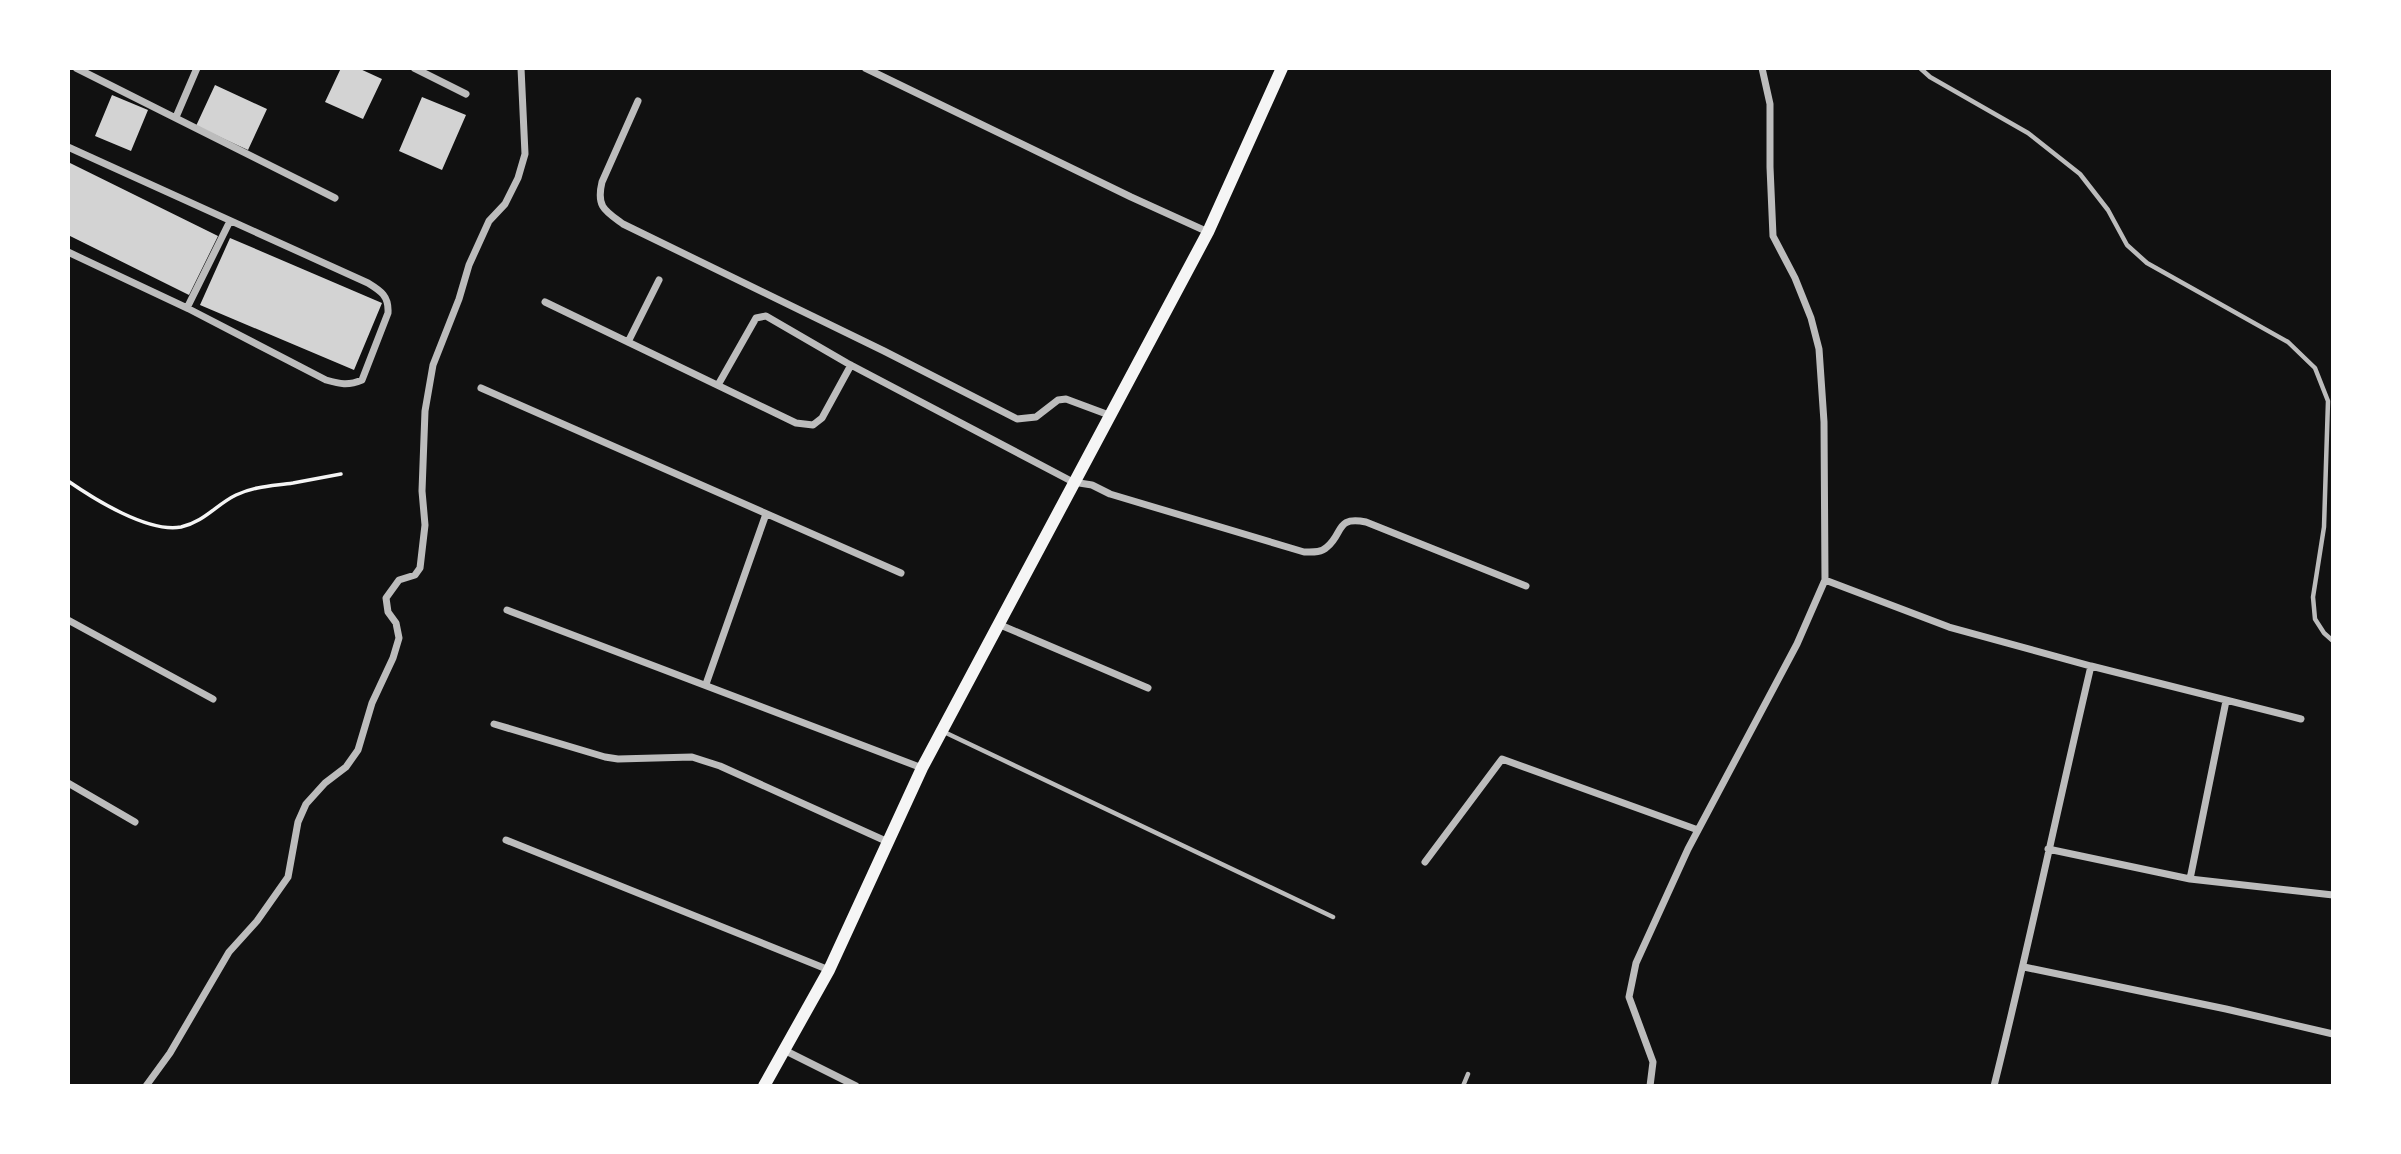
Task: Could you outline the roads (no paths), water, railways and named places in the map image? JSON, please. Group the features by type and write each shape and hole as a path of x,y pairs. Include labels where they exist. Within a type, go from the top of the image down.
{"main road":[{"path":"764,1086 829,970 922,768 1208,232 1282,68"}],"street":[{"path":"76,68 335,198"},
{"path":"176,117 197,68"},
{"path":"414,68 466,94"},
{"path":"146,1086 170,1053 229,952 257,921 288,877 298,822 306,804 325,783 346,766 358,750 372,703 393,658 399,638 396,623 388,611 386,597 399,580 415,575 423,555 425,411 433,365 459,299 469,265 489,221 505,204 519,178 525,154 521,68"},
{"path":"864,68 1208,232"},
{"path":"1650,1086 1653,1062 1629,997 1636,963 1698,830 1784,669 1825,580 1824,422 1819,349 1811,318 1795,278 1773,236 1770,104 1762,68"},
{"path":"638,101 599,195 600,203 607,213 623,224 1017,419 1036,417 1058,400 1066,399 1109,415"},
{"path":"68,148 368,283 383,293 388,303 388,313 362,380 342,385 326,380 187,308 68,253"},
{"path":"187,308 230,221"},
{"path":"628,342 659,280"},
{"path":"545,302 796,423 813,425 822,418 851,365"},
{"path":"718,385 759,317 769,317 851,365 1073,482 1092,485 1110,494 1304,552 1319,552 1328,547 1342,525 1348,521 1366,522 1526,586"},
{"path":"481,388 901,573"},
{"path":"706,684 766,514"},
{"path":"1825,580 1949,627 2301,719"},
{"path":"507,610 922,768"},
{"path":"68,620 213,699"},
{"path":"998,624 1148,688"},
{"path":"1994,1086 2024,967 2048,849 2091,666"},
{"path":"2190,879 2226,701"},
{"path":"494,724 605,757 692,757 720,766 888,842"},
{"path":"1424,862 1502,759 1698,830"},
{"path":"68,783 135,822"},
{"path":"506,840 829,970"},
{"path":"2048,849 2190,879 2333,895"},
{"path":"2024,967 2333,1034"},
{"path":"784,1050 856,1086"}],"lane":[{"path":"1920,68 1930,77 2028,133 2080,174 2108,210 2127,244 2147,262 2288,342 2315,368 2328,401 2324,527 2313,597 2315,619 2333,641"},
{"path":"942,731 1333,917"},
{"path":"1463,1086 1468,1074"}]}
